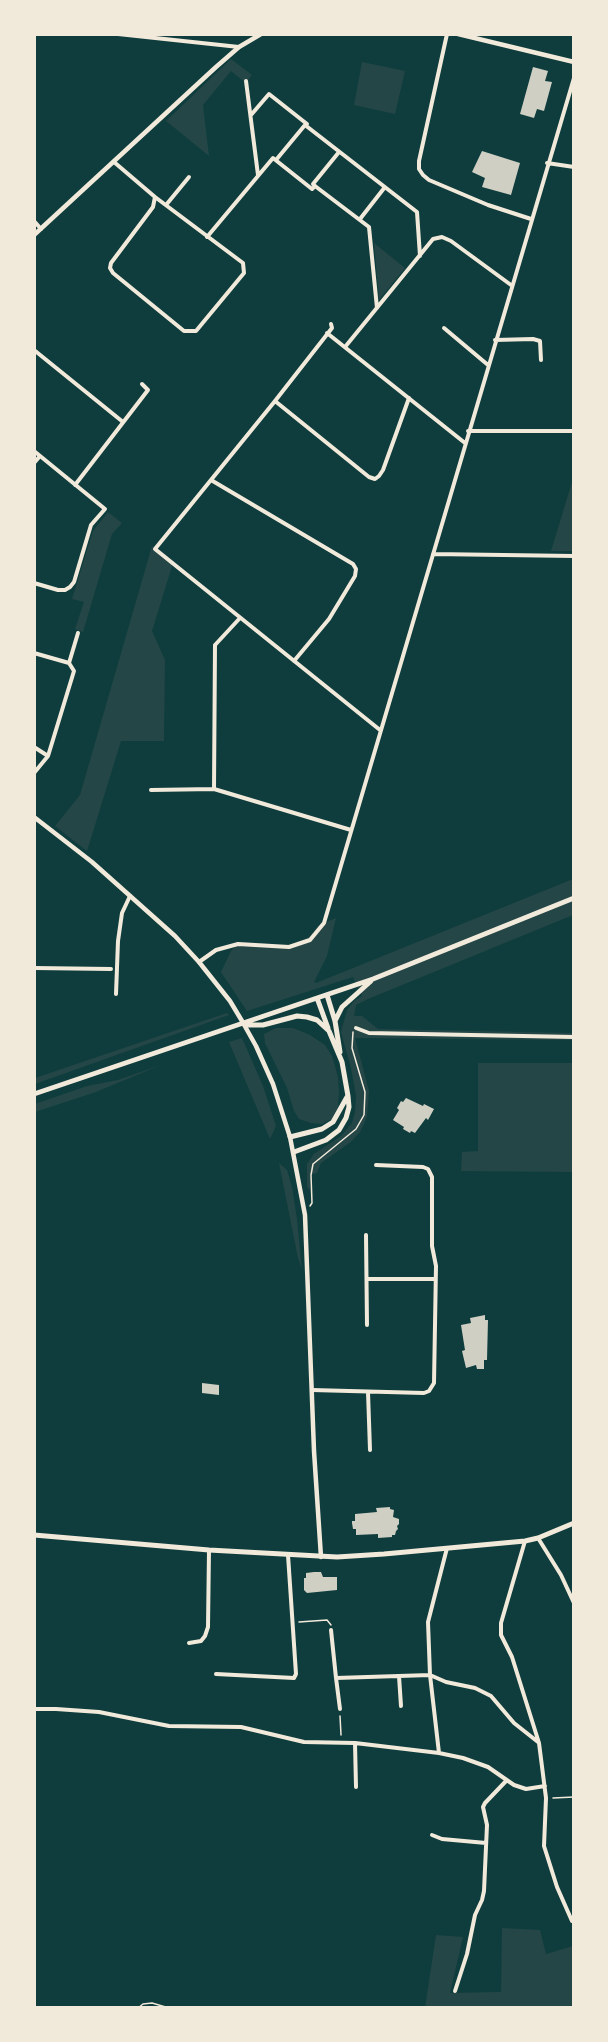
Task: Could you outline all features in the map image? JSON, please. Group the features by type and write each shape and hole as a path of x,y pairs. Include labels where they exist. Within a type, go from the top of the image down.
{"main road":[{"path":"34,1094 373,979 573,898"},
{"path":"335,1021 342,1007 373,979"},
{"path":"294,1152 326,1140 339,1130 349,1107 335,1021 327,995"},
{"path":"317,999 342,1062"},
{"path":"239,1026 263,1025 297,1016 317,1020 329,1031"},
{"path":"290,1137 322,1129 333,1122 348,1096"},
{"path":"34,1535 321,1557 384,1554 525,1541 573,1523"}],"street":[{"path":"118,34 239,47"},
{"path":"34,235 239,47 261,34"},
{"path":"447,34 419,168 429,180 488,205 531,219"},
{"path":"458,34 573,62"},
{"path":"199,962 216,950 238,944 289,947 310,940 324,923 573,78"},
{"path":"246,81 258,175"},
{"path":"251,115 269,94 417,213 420,256"},
{"path":"276,160 305,125"},
{"path":"313,186 339,152"},
{"path":"207,237 273,158 369,227 377,309"},
{"path":"114,162 155,197 243,263 244,273 200,328 191,332 184,331 113,273 110,268 111,263 153,207 155,197"},
{"path":"548,163 573,167"},
{"path":"166,205 189,177"},
{"path":"360,219 385,187"},
{"path":"34,220 40,229"},
{"path":"345,347 434,239 442,237 451,241 511,285"},
{"path":"331,324 332,328 155,549 380,730"},
{"path":"444,328 488,365"},
{"path":"327,333 465,443"},
{"path":"495,340 533,339 540,341 542,360"},
{"path":"34,350 123,422"},
{"path":"75,485 148,390 142,384"},
{"path":"274,401 369,477 375,478 380,476 383,470 409,398"},
{"path":"468,431 573,431"},
{"path":"34,451 105,509 91,525 74,582 70,587 58,590 34,583"},
{"path":"34,463 40,456"},
{"path":"211,480 353,564 356,569 355,576 329,619 294,661"},
{"path":"433,554 573,556"},
{"path":"213,789 215,645 240,618"},
{"path":"69,663 78,633"},
{"path":"34,653 69,663 74,671 48,756 34,773"},
{"path":"34,747 48,756"},
{"path":"151,790 213,789 351,830"},
{"path":"34,817 85,856 175,936 199,962 230,1001 256,1046 273,1084 294,1152 305,1215 321,1557"},
{"path":"116,994 118,941 122,913 130,896"},
{"path":"34,968 111,969"},
{"path":"356,1029 369,1033 573,1037"},
{"path":"312,1390 424,1394 434,1383 436,1266 432,1246 432,1177 423,1167 376,1165"},
{"path":"366,1234 367,1325"},
{"path":"367,1279 435,1279"},
{"path":"368,1392 370,1450"},
{"path":"538,1538 561,1575 573,1603"},
{"path":"525,1541 501,1623 501,1635 512,1657 539,1743 546,1798 544,1846 557,1887 572,1921"},
{"path":"439,1753 430,1675 428,1622 447,1548"},
{"path":"189,1643 201,1641 208,1627 209,1550"},
{"path":"216,1674 294,1678 288,1555"},
{"path":"331,1630 340,1709"},
{"path":"336,1678 430,1675 446,1682 475,1688 491,1696 514,1723 539,1743"},
{"path":"399,1676 401,1706"},
{"path":"34,1709 99,1712 169,1726 241,1727 304,1742 355,1743 439,1753 488,1767 526,1789 545,1786"},
{"path":"355,1743 356,1787"},
{"path":"455,1991 467,1954 475,1915 482,1900 487,1825 483,1807 507,1780"},
{"path":"432,1835 442,1839 486,1844"}],"lane":[{"path":"138,2007 152,2002 169,2007"}],"path":[{"path":"292,1622 327,1620 331,1623 331,1630"},
{"path":"340,1709 342,1742"},
{"path":"546,1798 573,1797"}],"shaded area":[{"path":"231,59 252,75 246,83 231,71 203,105 209,156 166,121"},
{"path":"362,62 405,71 395,114 354,105"},
{"path":"374,243 405,268 379,300"},
{"path":"573,479 573,551 551,551"},
{"path":"108,512 122,523 112,534 83,632 75,629 84,602 72,599 93,531"},
{"path":"152,546 173,563 152,631 165,660 164,741 121,741 87,851 55,826 80,795"},
{"path":"573,879 573,915 368,999 356,1005 354,1016 362,1016 378,1029 573,1033 573,1040 355,1038 369,1091 367,1117 360,1132 352,1141 321,1163 317,1173 310,1175 310,1190 307,1187 307,1164 314,1154 341,1136 352,1123 355,1112 356,1096 341,1032 347,1010 354,1001 362,996 353,977 247,1011 221,972 231,951 239,942 289,945 309,937 319,925 336,918 327,956 314,982 316,983"},
{"path":"227,1013 229,1015 35,1084 35,1078"},
{"path":"276,1028 293,1028 310,1035 325,1045 332,1056 339,1091 338,1107 332,1119 322,1124 311,1123 299,1119 294,1111 287,1088 265,1043 264,1034"},
{"path":"242,1038 263,1086 276,1126 270,1139 229,1042"},
{"path":"478,1063 573,1063 573,1172 461,1171 462,1152 478,1151"},
{"path":"161,1065 96,1092 35,1112 35,1104 87,1086 118,1080"},
{"path":"279,1163 287,1170 292,1187 302,1270 298,1258"},
{"path":"502,1928 540,1930 546,1954 573,1946 573,2007 425,2008 436,1935 463,1937 450,1993 501,1992"}],"building":[{"path":"533,67 548,71 545,81 552,82 544,111 537,109 534,118 520,114"},
{"path":"482,151 520,163 511,195 482,187 485,178 472,172"},
{"path":"406,1098 434,1109 428,1120 426,1118 415,1133 403,1129 404,1127 393,1120 401,1101 403,1102"},
{"path":"485,1315 485,1320 488,1320 487,1360 484,1360 484,1369 477,1369 476,1365 466,1368 462,1351 465,1350 461,1325 471,1323 470,1318"},
{"path":"202,1383 219,1385 219,1395 202,1393"},
{"path":"390,1507 394,1510 393,1517 399,1519 395,1535 378,1538 378,1534 356,1535 356,1529 353,1529 352,1523 355,1521 355,1514 377,1512 376,1508"},
{"path":"321,1572 323,1577 337,1577 337,1590 307,1593 304,1590 304,1578 306,1578 306,1573"}]}
